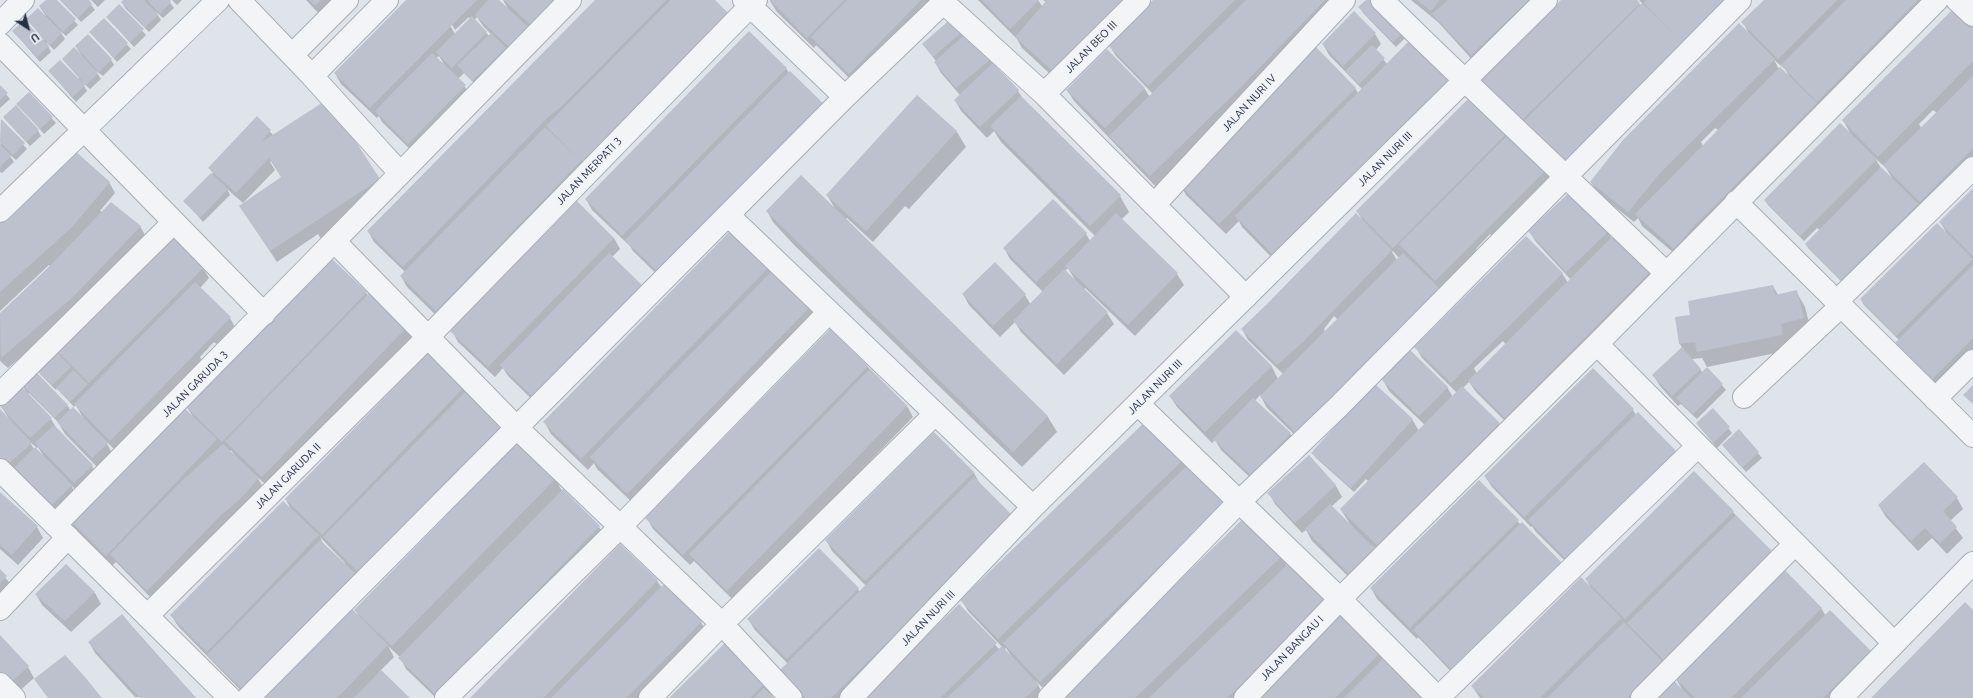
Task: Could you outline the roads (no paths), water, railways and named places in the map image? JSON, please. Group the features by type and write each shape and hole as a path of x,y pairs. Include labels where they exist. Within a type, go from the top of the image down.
{"street":[{"path":"0,24 23,0"},
{"path":"0,211 218,0"},
{"path":"240,0 312,76 400,173"},
{"path":"292,55 348,0"},
{"path":"312,76 387,0"},
{"name":"JALAN GARUDA 3","path":"0,609 62,531 264,314 570,0"},
{"name":"JALAN BEO III","path":"1044,94 1139,0"},
{"name":"JALAN NURI IV","path":"1154,205 1344,0"},
{"path":"1382,0 1463,80 1568,177 1666,273"},
{"name":"JALAN NURI III","path":"851,698 1033,507 1463,80 1546,0"},
{"path":"1050,698 1240,501 1338,407 1568,177 1740,0"},
{"name":"JALAN BANGAU I","path":"1245,698 1340,599 1597,344 1937,0"},
{"path":"1957,0 1973,15"},
{"path":"248,698 845,98 945,1 1044,94 1246,297"},
{"path":"750,2 845,98"},
{"name":"JALAN MERPATI 3","path":"428,337 750,2"},
{"path":"0,44 264,314"},
{"path":"1744,397 1839,304 1973,168"},
{"path":"1736,202 1973,436"},
{"path":"728,215 1033,507"},
{"path":"0,394 174,222"},
{"path":"334,241 517,428 722,624 791,698"},
{"path":"446,698 620,527 829,312"},
{"name":"JALAN GARUDA II","path":"147,616 428,337"},
{"path":"1597,344 1894,643"},
{"path":"1935,399 1973,361"},
{"path":"1138,404 1240,501 1438,698 1698,446"},
{"path":"650,698 722,624 935,414"},
{"path":"0,470 230,698"},
{"path":"1642,698 1795,544"},
{"path":"1841,698 1973,564"},
{"path":"0,684 14,698"}]}
